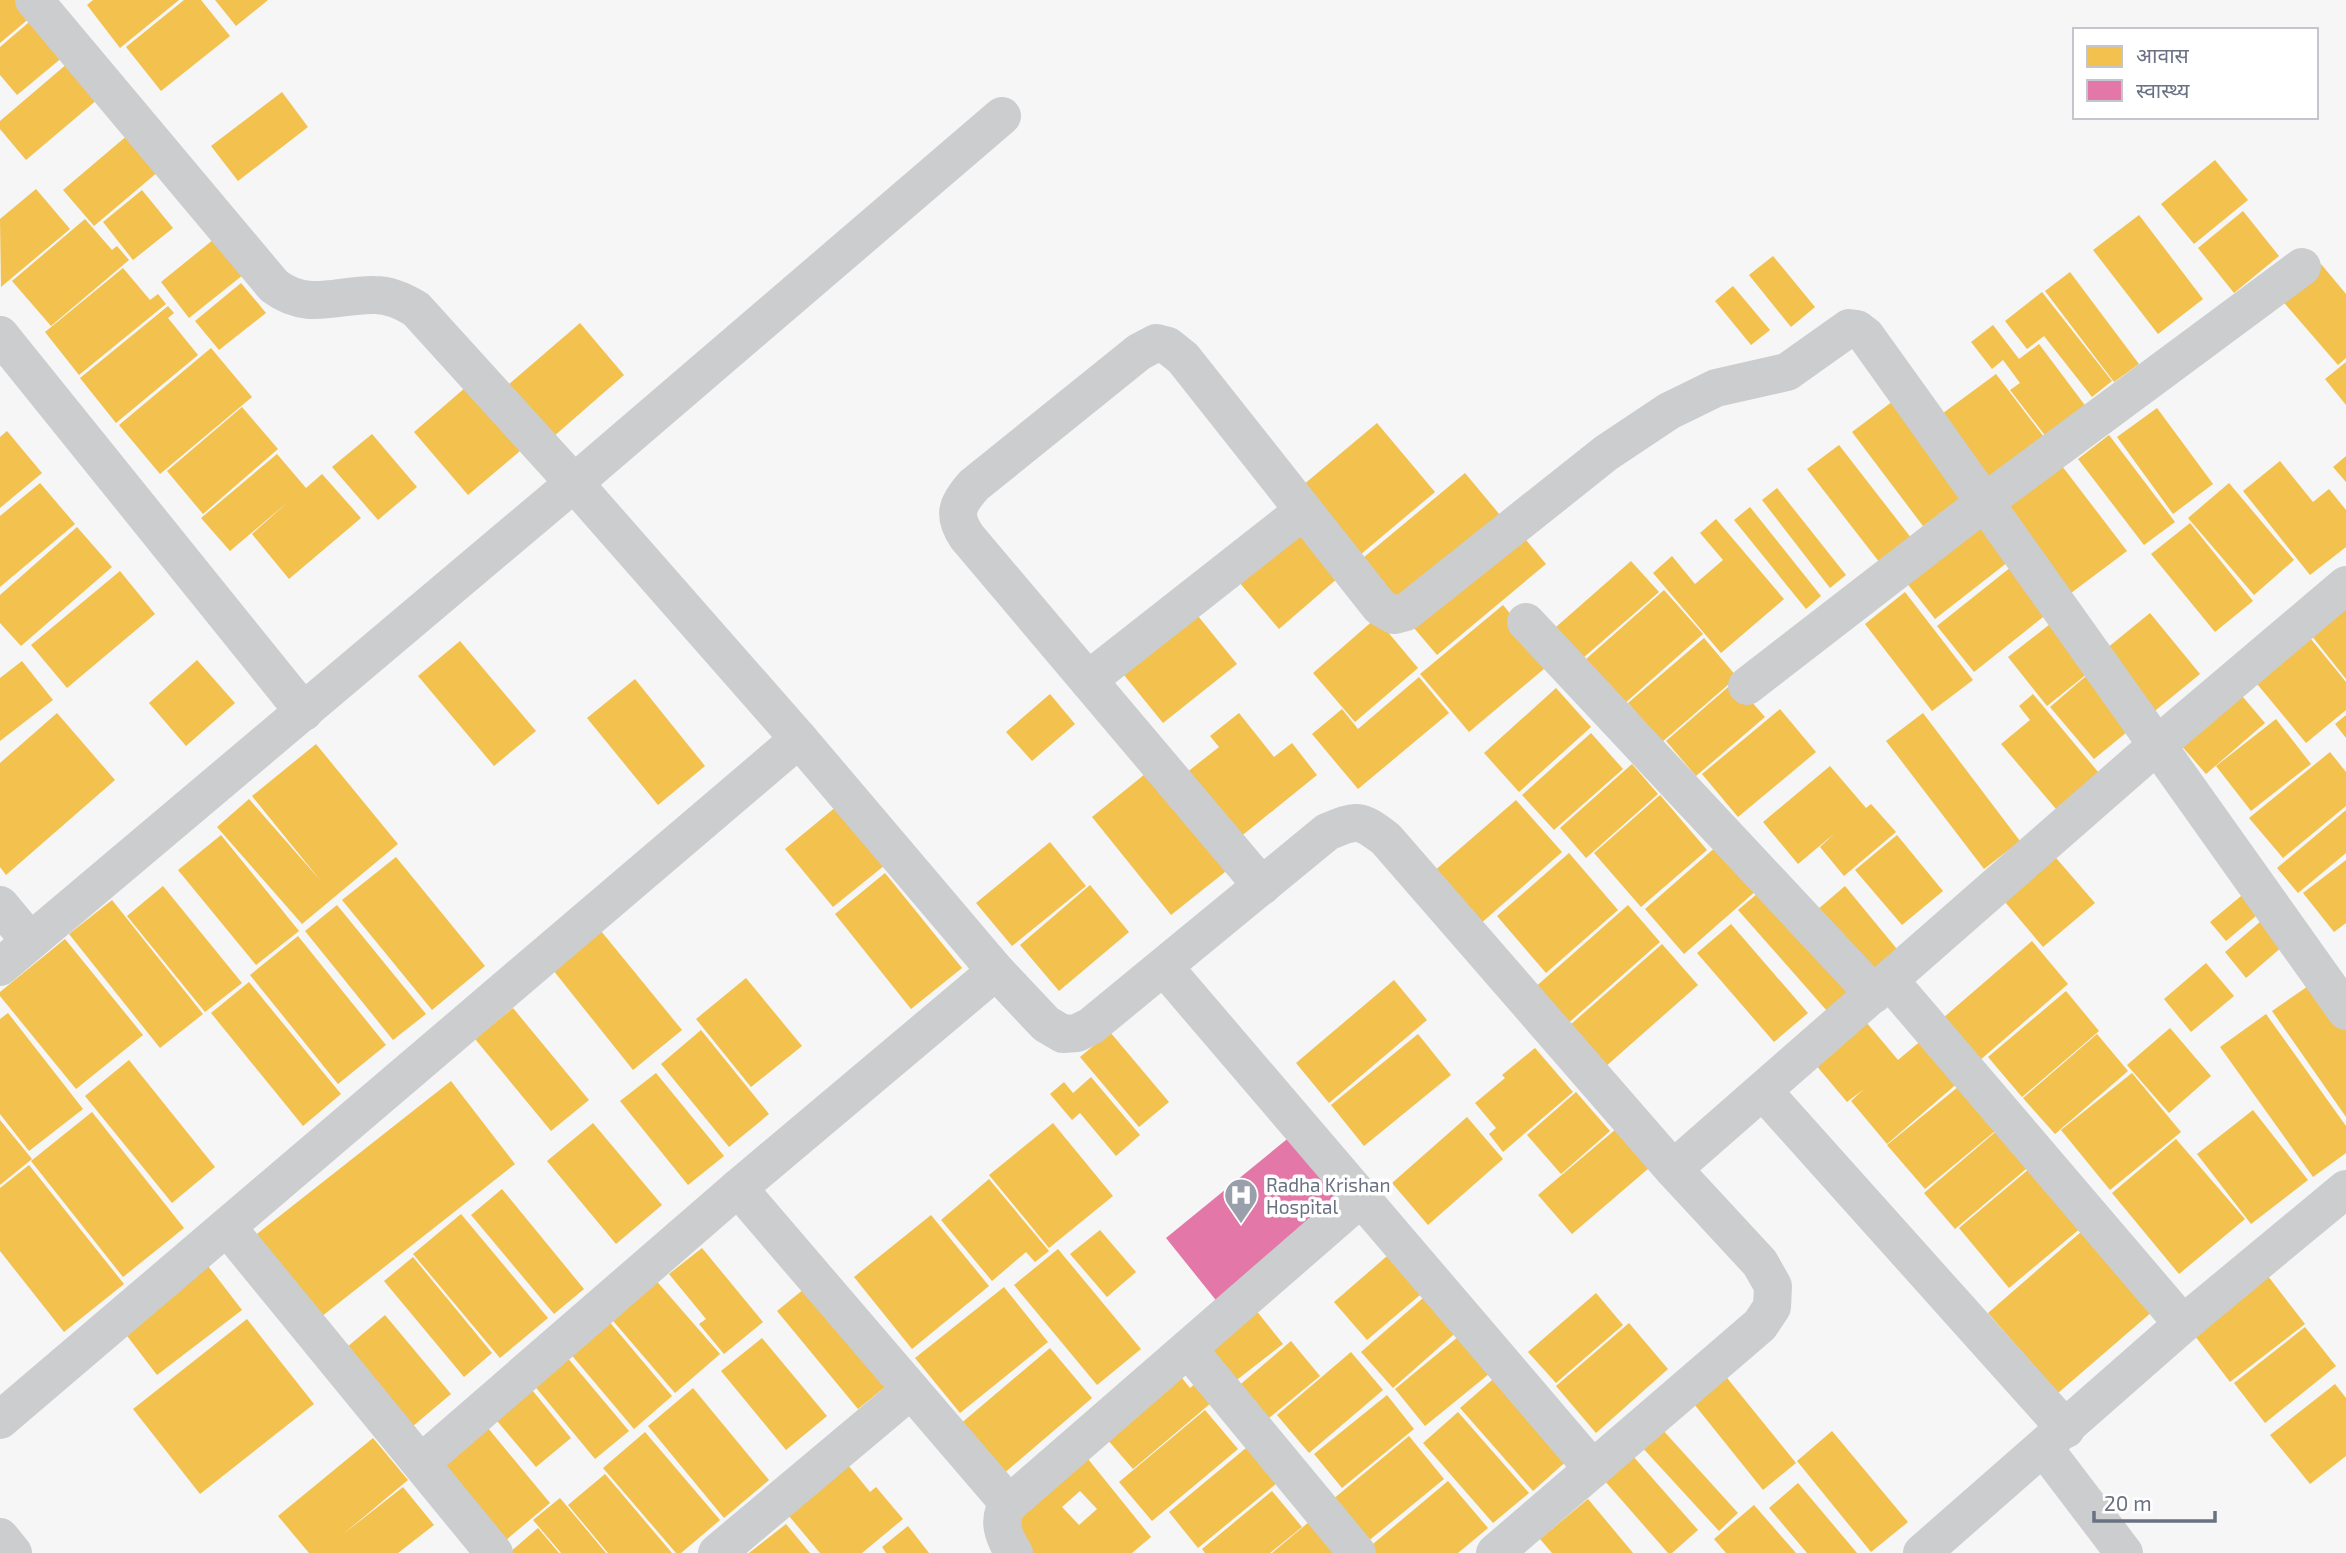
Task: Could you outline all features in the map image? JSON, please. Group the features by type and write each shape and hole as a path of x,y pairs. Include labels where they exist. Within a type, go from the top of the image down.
{"street":[{"path":"34,0 274,286 289,297 307,301 376,295 400,299 416,309 574,483 799,739 996,971 1046,1024 1063,1034 1077,1033 1091,1026 1327,832 1348,823 1365,823 1386,839 1673,1169 1760,1263 1773,1286 1772,1307 1760,1325 1593,1469 1535,1541 1495,1553"},
{"path":"0,967 574,483 1002,116"},
{"path":"1747,686 1985,502 2302,267"},
{"path":"1262,886 967,537 959,525 957,510 962,498 974,485 1139,352 1156,343 1168,346 1183,358 1380,607 1394,615 1406,612 1606,453 1670,411 1716,388 1787,372 1849,328 1857,328 1866,336 1985,502 2346,1011"},
{"path":"0,335 304,712"},
{"path":"1088,680 1303,511"},
{"path":"1673,1169 2156,746 2346,585"},
{"path":"1526,622 1882,988 2183,1324"},
{"path":"0,1420 799,739"},
{"path":"0,905 30,942"},
{"path":"1164,967 1593,1469"},
{"path":"421,1463 738,1188 996,971"},
{"path":"1763,1091 2055,1439 2124,1553"},
{"path":"738,1188 1009,1504"},
{"path":"1922,1553 2183,1324 2346,1189"},
{"path":"1014,1553 1001,1522 1003,1511 1009,1504 1361,1198"},
{"path":"228,1227 494,1553"},
{"path":"1188,1349 1357,1553"},
{"path":"717,1553 911,1390"},
{"path":"0,1537 13,1553"}],"building: आवास":[{"path":"0,0 51,0 0,43"},
{"path":"93,0 179,0 120,48 87,5"},
{"path":"184,0 201,0 230,36 161,91 126,47"},
{"path":"215,0 268,0 236,26"},
{"path":"49,5 81,42 17,95 0,75 0,47"},
{"path":"68,63 98,99 26,160 0,129 0,121"},
{"path":"282,92 308,127 238,181 211,146"},
{"path":"129,134 159,171 94,226 63,190"},
{"path":"2215,160 2248,200 2194,244 2161,204"},
{"path":"36,189 70,229 1,287 0,219"},
{"path":"142,190 173,228 133,260 103,222"},
{"path":"2243,211 2279,256 2234,293 2198,248"},
{"path":"2139,215 2203,299 2158,334 2093,250"},
{"path":"85,219 112,250 117,246 129,260 51,326 12,281"},
{"path":"224,231 253,267 189,318 161,282"},
{"path":"1773,256 1815,307 1791,327 1749,275"},
{"path":"2321,264 2346,294 2346,358 2338,365 2280,298"},
{"path":"123,268 150,300 158,294 166,304 79,375 45,332"},
{"path":"2070,272 2139,364 2114,382 2045,291"},
{"path":"241,283 266,313 219,350 195,321"},
{"path":"1733,286 1770,330 1751,345 1715,301"},
{"path":"2042,292 2112,381 2092,397 2044,336 2027,349 2005,321"},
{"path":"168,306 174,313 168,318 198,355 116,423 80,378"},
{"path":"580,323 624,375 553,437 508,385"},
{"path":"1993,325 2019,359 2039,344 2087,408 2047,438 2010,390 2020,383 2003,360 1992,369 1971,342"},
{"path":"211,348 252,397 160,474 119,425"},
{"path":"2346,362 2346,405 2325,379"},
{"path":"1996,374 2044,437 1984,483 1935,419"},
{"path":"466,387 520,451 468,495 414,432"},
{"path":"1901,395 1973,489 1923,526 1852,432"},
{"path":"242,407 278,449 203,514 167,471"},
{"path":"2157,408 2213,484 2173,514 2117,437"},
{"path":"1377,423 1435,492 1354,560 1296,491"},
{"path":"7,431 42,473 0,508 0,437"},
{"path":"372,434 417,487 378,520 332,467"},
{"path":"2109,435 2175,522 2144,545 2078,459"},
{"path":"1839,445 1912,539 1880,563 1807,469"},
{"path":"277,454 306,488 322,474 361,518 289,579 252,534 289,501 230,551 201,518"},
{"path":"2346,456 2346,482 2333,467"},
{"path":"2280,461 2313,502 2329,489 2346,510 2346,547 2310,575 2243,491"},
{"path":"2062,466 2127,551 2067,596 2002,512"},
{"path":"1465,473 1505,521 1397,611 1357,563"},
{"path":"40,483 75,524 0,587 0,516"},
{"path":"2229,483 2294,560 2254,595 2188,518"},
{"path":"1777,488 1846,575 1830,588 1762,500"},
{"path":"1750,507 1821,596 1806,609 1734,520"},
{"path":"1978,512 2013,558 1935,619 1899,573"},
{"path":"1301,517 1346,571 1279,629 1233,575"},
{"path":"1716,519 1784,599 1721,653 1653,573 1672,556 1695,584 1723,560 1700,533"},
{"path":"1511,522 1546,564 1437,655 1402,614"},
{"path":"2190,523 2253,601 2215,632 2151,554"},
{"path":"77,527 112,567 21,646 0,623 0,595"},
{"path":"1631,561 1659,592 1583,658 1556,627"},
{"path":"2016,563 2053,609 1974,672 1937,626"},
{"path":"120,571 155,614 67,688 31,645"},
{"path":"1664,590 1703,634 1624,704 1585,660"},
{"path":"1905,592 1973,680 1932,711 1865,624"},
{"path":"2346,597 2346,679 2307,630"},
{"path":"1503,605 1551,663 1469,732 1420,674"},
{"path":"2150,613 2200,674 2151,714 2101,653"},
{"path":"1198,616 1237,664 1163,723 1124,675"},
{"path":"2059,617 2098,665 2047,706 2008,657"},
{"path":"1376,618 1418,668 1355,722 1313,673"},
{"path":"2302,628 2346,682 2346,710 2306,743 2248,673"},
{"path":"1704,638 1737,677 1662,742 1628,703"},
{"path":"460,641 536,731 494,766 418,676"},
{"path":"197,660 235,703 186,746 149,703"},
{"path":"22,661 53,700 0,741 0,678"},
{"path":"2093,670 2138,723 2094,759 2050,707"},
{"path":"1419,677 1449,713 1358,789 1312,734 1342,709 1358,729"},
{"path":"635,679 705,766 658,805 587,718"},
{"path":"1734,682 1765,717 1696,776 1666,741"},
{"path":"2232,684 2265,723 2206,774 2173,736"},
{"path":"1556,688 1591,727 1519,792 1484,753"},
{"path":"1050,694 1075,724 1032,761 1006,732"},
{"path":"2033,694 2099,773 2056,809 2001,744 2030,720 2019,706"},
{"path":"1780,709 1816,752 1738,817 1702,774"},
{"path":"57,713 115,780 6,875 0,867 0,763"},
{"path":"1239,713 1274,757 1292,743 1317,775 1239,838 1186,773 1219,747 1210,736"},
{"path":"1923,713 2020,841 1984,869 1886,741"},
{"path":"2346,715 2346,738 2335,724"},
{"path":"2276,719 2311,764 2251,811 2216,766"},
{"path":"1591,733 1623,769 1554,830 1522,795"},
{"path":"316,744 398,844 302,924 217,827 249,799 320,880 252,796"},
{"path":"2330,752 2346,772 2346,806 2283,858 2249,818"},
{"path":"1632,764 1658,794 1586,858 1560,828"},
{"path":"1830,766 1866,808 1871,804 1896,832 1844,876 1820,847 1835,833 1798,864 1763,822"},
{"path":"1150,770 1230,868 1171,915 1092,817"},
{"path":"1660,795 1707,850 1641,907 1594,853"},
{"path":"1516,800 1562,852 1479,925 1433,872"},
{"path":"837,806 885,865 833,907 785,849"},
{"path":"2346,810 2346,853 2298,893 2277,868"},
{"path":"221,835 299,931 256,965 178,870"},
{"path":"1897,835 1943,891 1902,925 1855,870"},
{"path":"1726,838 1765,883 1684,954 1645,909"},
{"path":"1050,842 1086,886 1012,946 976,903"},
{"path":"2050,851 2095,903 2043,947 1999,895"},
{"path":"1569,853 1618,910 1546,973 1497,916"},
{"path":"396,857 485,966 432,1010 342,900"},
{"path":"2346,860 2346,923 2334,932 2303,893"},
{"path":"885,873 962,968 911,1009 835,914"},
{"path":"1772,881 1861,983 1828,1012 1738,910"},
{"path":"2259,881 2275,900 2226,941 2210,922"},
{"path":"1090,885 1129,932 1059,991 1020,945"},
{"path":"163,886 242,983 205,1012 127,916"},
{"path":"1845,886 1901,954 1866,982 1810,916"},
{"path":"112,900 203,1014 160,1048 69,934"},
{"path":"337,905 426,1014 393,1040 305,931"},
{"path":"1628,905 1660,942 1565,1026 1532,990"},
{"path":"2268,915 2290,940 2246,978 2225,952"},
{"path":"1731,924 1808,1013 1774,1042 1697,953"},
{"path":"601,931 682,1030 633,1070 553,970"},
{"path":"298,936 386,1045 338,1084 250,975"},
{"path":"65,939 143,1035 76,1089 0,996 0,992"},
{"path":"2032,941 2068,984 1979,1061 1943,1018"},
{"path":"1662,944 1698,985 1605,1067 1569,1026"},
{"path":"2206,963 2234,996 2191,1032 2164,999"},
{"path":"746,978 802,1046 751,1087 696,1019"},
{"path":"1394,980 1427,1020 1329,1103 1296,1063"},
{"path":"249,982 341,1094 303,1126 211,1013"},
{"path":"2314,982 2346,1029 2346,1117 2272,1011"},
{"path":"2066,991 2099,1031 2022,1097 1988,1057"},
{"path":"513,1008 589,1100 551,1131 475,1039"},
{"path":"8,1013 83,1109 29,1151 0,1114 0,1019"},
{"path":"2266,1014 2346,1126 2346,1153 2313,1177 2220,1047"},
{"path":"1866,1022 1898,1060 1923,1039 1960,1081 1887,1144 1851,1101 1864,1089 1847,1102 1815,1064"},
{"path":"2170,1028 2211,1076 2169,1113 2127,1065"},
{"path":"701,1030 769,1114 729,1147 661,1064"},
{"path":"1110,1032 1169,1102 1139,1127 1080,1057"},
{"path":"1418,1034 1451,1075 1364,1146 1331,1105"},
{"path":"2097,1034 2128,1071 2055,1134 2023,1098"},
{"path":"1535,1048 1573,1092 1503,1152 1489,1134 1496,1128 1475,1103 1505,1078 1502,1075"},
{"path":"129,1060 215,1167 172,1203 85,1096"},
{"path":"656,1073 724,1156 688,1185 620,1101"},
{"path":"2132,1073 2181,1132 2110,1190 2061,1130"},
{"path":"1091,1077 1140,1135 1116,1156 1080,1113 1072,1120 1050,1094 1064,1082 1073,1093"},
{"path":"1969,1078 2006,1122 1925,1189 1887,1145"},
{"path":"451,1081 515,1164 312,1324 248,1241"},
{"path":"1576,1092 1610,1131 1561,1174 1527,1135"},
{"path":"2253,1110 2308,1180 2251,1224 2197,1154"},
{"path":"92,1112 184,1228 123,1277 31,1161"},
{"path":"1467,1117 1503,1159 1428,1225 1392,1183"},
{"path":"0,1120 32,1159 0,1185"},
{"path":"2007,1122 2038,1159 1955,1229 1924,1193"},
{"path":"593,1123 662,1205 616,1244 547,1161"},
{"path":"1053,1123 1113,1196 1049,1248 989,1175"},
{"path":"1616,1129 1649,1168 1572,1234 1538,1195"},
{"path":"2176,1139 2245,1219 2179,1274 2112,1193"},
{"path":"2049,1152 2100,1212 2009,1288 1959,1228"},
{"path":"29,1165 124,1284 64,1332 0,1251 0,1188"},
{"path":"989,1179 1049,1251 1035,1262 1026,1252 992,1281 941,1220"},
{"path":"502,1189 584,1289 554,1314 471,1215"},
{"path":"2105,1211 2175,1292 2058,1393 1988,1313"},
{"path":"461,1214 548,1318 500,1358 413,1254"},
{"path":"931,1215 989,1286 912,1349 854,1277"},
{"path":"1100,1230 1136,1272 1107,1297 1070,1254"},
{"path":"702,1248 763,1322 724,1354 699,1324 706,1319 669,1274"},
{"path":"1058,1249 1141,1349 1097,1385 1014,1285"},
{"path":"1394,1250 1427,1289 1367,1340 1334,1302"},
{"path":"413,1257 492,1353 464,1377 384,1281"},
{"path":"205,1262 242,1310 157,1375 121,1328"},
{"path":"2264,1271 2305,1324 2230,1382 2189,1328"},
{"path":"653,1277 720,1354 675,1393 608,1315"},
{"path":"815,1280 896,1378 858,1409 777,1311"},
{"path":"1004,1287 1048,1342 960,1413 915,1358"},
{"path":"1430,1292 1461,1328 1393,1388 1361,1352"},
{"path":"1596,1293 1623,1325 1556,1383 1528,1352"},
{"path":"1251,1304 1283,1344 1229,1386 1198,1347"},
{"path":"385,1315 451,1394 406,1432 340,1353"},
{"path":"247,1319 314,1404 200,1494 133,1409"},
{"path":"607,1319 672,1396 634,1429 569,1352"},
{"path":"1629,1323 1668,1369 1596,1433 1556,1386"},
{"path":"2305,1327 2336,1366 2265,1423 2234,1383"},
{"path":"1464,1332 1495,1369 1425,1426 1395,1389"},
{"path":"762,1338 827,1416 786,1450 721,1371"},
{"path":"1291,1341 1320,1376 1263,1423 1235,1389"},
{"path":"1050,1348 1092,1398 1002,1475 959,1425"},
{"path":"1351,1352 1383,1390 1309,1453 1277,1415"},
{"path":"566,1356 629,1431 595,1459 533,1384"},
{"path":"1507,1367 1580,1449 1533,1491 1460,1408"},
{"path":"1174,1368 1190,1388 1202,1378 1218,1397 1133,1469 1100,1431"},
{"path":"1723,1373 1796,1463 1763,1490 1690,1399"},
{"path":"2335,1384 2346,1398 2346,1456 2310,1484 2270,1435"},
{"path":"528,1385 571,1438 536,1467 492,1415"},
{"path":"693,1388 769,1480 724,1518 648,1426"},
{"path":"1387,1395 1414,1429 1342,1488 1314,1454"},
{"path":"1205,1410 1238,1449 1152,1521 1119,1482"},
{"path":"1458,1412 1529,1493 1493,1523 1423,1443"},
{"path":"483,1422 550,1503 506,1540 439,1458"},
{"path":"1661,1428 1738,1513 1719,1531 1640,1445"},
{"path":"1832,1431 1908,1522 1871,1552 1797,1461"},
{"path":"645,1432 720,1520 681,1553 676,1553 603,1468"},
{"path":"1409,1436 1444,1479 1361,1547 1326,1505"},
{"path":"373,1438 408,1480 342,1535 403,1487 434,1525 398,1553 309,1553 278,1516"},
{"path":"1252,1443 1282,1479 1198,1548 1169,1512"},
{"path":"1632,1455 1698,1530 1672,1553 1668,1553 1604,1480"},
{"path":"1088,1459 1151,1537 1132,1553 1021,1553 1002,1530","holes":["1080,1491 1097,1509 1079,1525 1062,1507"]},
{"path":"844,1460 870,1492 876,1487 903,1519 862,1553 820,1553 789,1516"},
{"path":"605,1474 672,1553 608,1553 568,1505"},
{"path":"1448,1481 1488,1528 1458,1553 1370,1553 1367,1549"},
{"path":"1798,1483 1857,1553 1807,1553 1769,1508"},
{"path":"1272,1491 1302,1527 1270,1553 1205,1553 1202,1549"},
{"path":"560,1498 606,1553 561,1553 533,1520"},
{"path":"1588,1499 1633,1553 1552,1553 1540,1539"},
{"path":"1754,1505 1796,1553 1726,1553 1714,1539"},
{"path":"1316,1516 1346,1553 1272,1553"},
{"path":"786,1524 810,1553 749,1553"},
{"path":"908,1526 929,1553 886,1553 882,1547"},
{"path":"538,1528 559,1553 509,1553"}],"building: स्वास्थ्य":[{"path":"1297,1131 1351,1196 1219,1304 1166,1238"}],"place":[{"name":"Radha Krishan Hospital","path":"1241,1225"}]}
